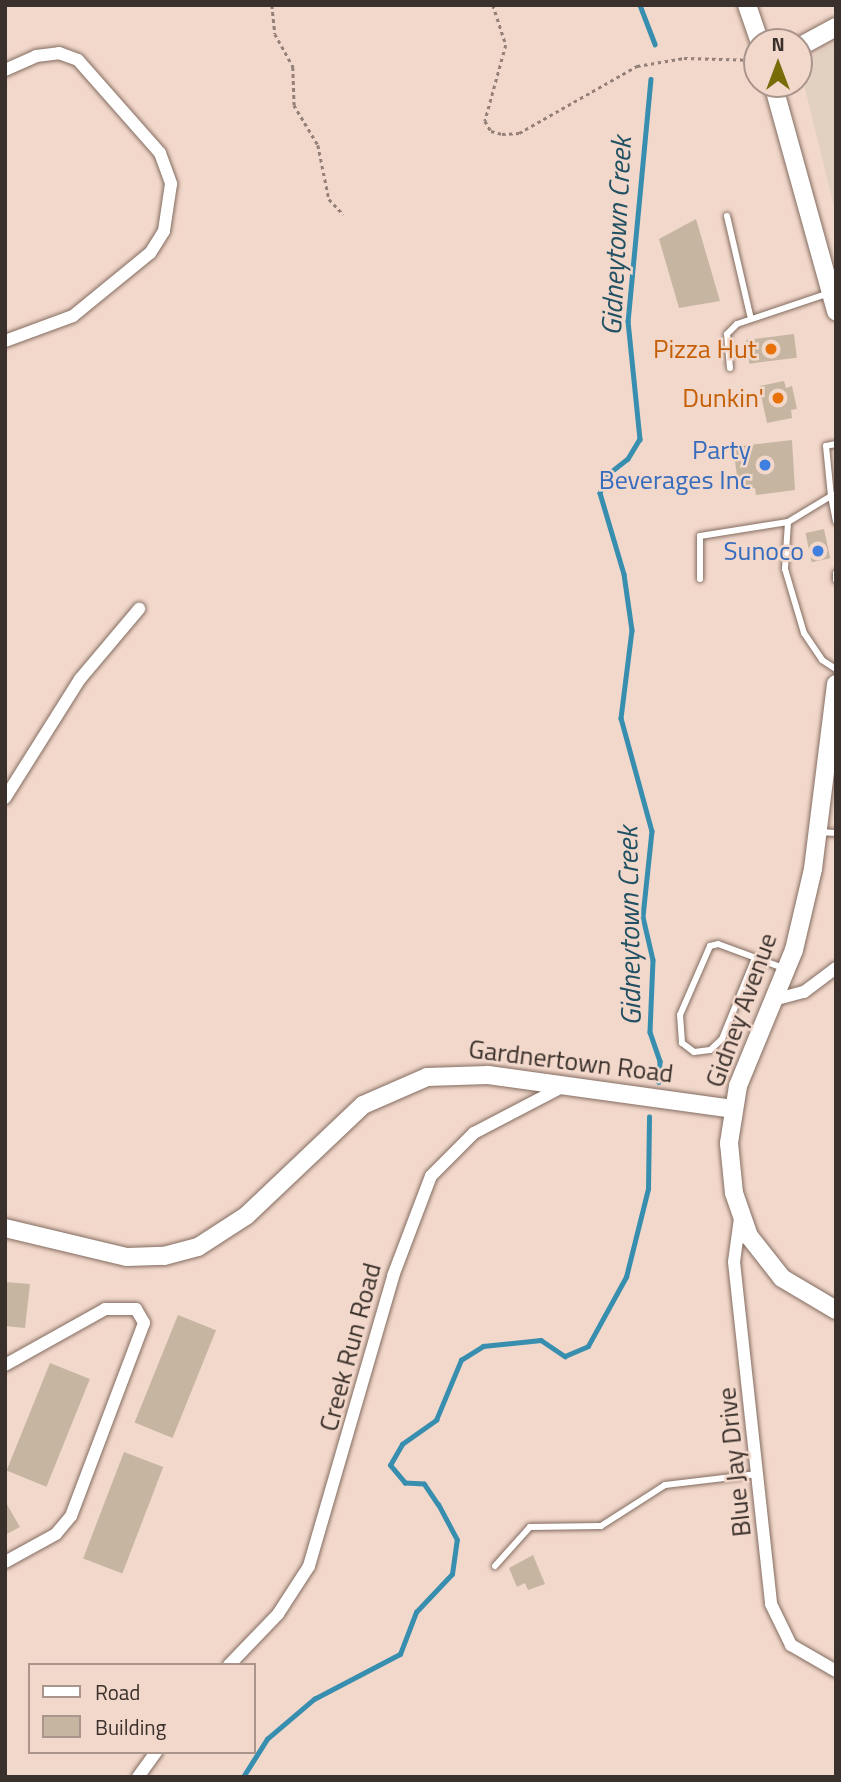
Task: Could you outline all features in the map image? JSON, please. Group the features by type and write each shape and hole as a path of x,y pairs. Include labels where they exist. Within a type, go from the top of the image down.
{"street":[{"path":"747,5 755,28"},
{"path":"813,39 836,27"},
{"path":"5,70 36,56 60,53 78,61 160,153 171,184 164,231 150,253 73,316 5,341"},
{"path":"776,98 834,303"},
{"path":"5,798 80,680 139,609"},
{"name":"Gidney Avenue","path":"836,684 817,832 788,970 778,999 748,1059 733,1109 729,1167 740,1218 769,1266 836,1310"},
{"path":"778,999 804,992 836,968"},
{"name":"Gardnertown Road","path":"5,1228 127,1257 181,1253 246,1216 379,1093 453,1073 733,1109"},
{"name":"Creek Run Road","path":"231,1663 289,1601 309,1566 393,1276 431,1176 474,1133 564,1086"},
{"name":"Blue Jay Drive","path":"740,1218 734,1262 776,1621 805,1657 836,1671"},
{"path":"5,1365 105,1310 127,1306 142,1316 144,1332 71,1516 56,1534 5,1562"},
{"path":"138,1777 155,1754"}],"lane":[{"path":"727,216 750,315"},
{"path":"730,368 727,334 750,315 834,303"},
{"path":"836,444 826,446 836,522"},
{"path":"699,579 700,536 788,522 834,495"},
{"path":"788,522 788,594 804,633 822,660 836,669"},
{"path":"836,573 836,580"},
{"path":"817,832 836,833"},
{"path":"755,958 722,1038 710,1049 694,1052 682,1043 680,1015 710,946 755,958 788,970"},
{"path":"495,1566 530,1527 601,1526 665,1485 759,1474"}],"path":[{"path":"272,5 275,34 293,67 294,105 318,145 330,199 343,214"},
{"path":"493,5 506,45 485,121 491,131 502,134 519,133 637,66 684,58 743,60"}],"shaded area":[{"path":"836,42 836,215 807,98 813,98 813,56"}],"building":[{"path":"696,219 720,301 679,308 659,239"},
{"name":"Pizza Hut","path":"794,334 797,358 749,364 746,340"},
{"name":"Dunkin'","path":"784,381 786,388 792,386 797,409 791,410 792,418 767,423 759,386"},
{"name":"Party Beverages Inc","path":"792,440 795,490 756,495 755,488 739,490 733,447"},
{"name":"Sunoco","path":"824,529 830,558 812,562 805,533"},
{"path":"5,1282 30,1284 25,1328 5,1326"},
{"path":"178,1315 216,1330 173,1438 135,1423"},
{"path":"50,1363 90,1379 46,1487 7,1471"},
{"path":"124,1452 163,1467 122,1573 83,1558"},
{"path":"5,1501 20,1527 5,1535"},
{"path":"533,1555 545,1584 528,1590 525,1583 517,1587 509,1568"}],"waterway":[{"name":"Gidneytown Creek","path":"640,5 655,44"},
{"name":"Gidneytown Creek","path":"651,79 628,321 640,439 628,459 606,476 600,493 624,574 632,630 621,718 652,831 643,917 653,960 650,1032 660,1061 659,1082"},
{"name":"Gidneytown Creek","path":"243,1777 267,1739 314,1699 400,1654 416,1612 452,1574 457,1540 438,1505 424,1484 405,1483 390,1465 402,1444 436,1420 461,1360 483,1346 541,1340 565,1356 588,1346 626,1277 648,1189 649,1117"}],"place":[{"name":"Pizza Hut","path":"771,349"},
{"name":"Dunkin'","path":"778,398"},
{"name":"Party Beverages Inc","path":"765,465"},
{"name":"Sunoco","path":"818,551"}]}
